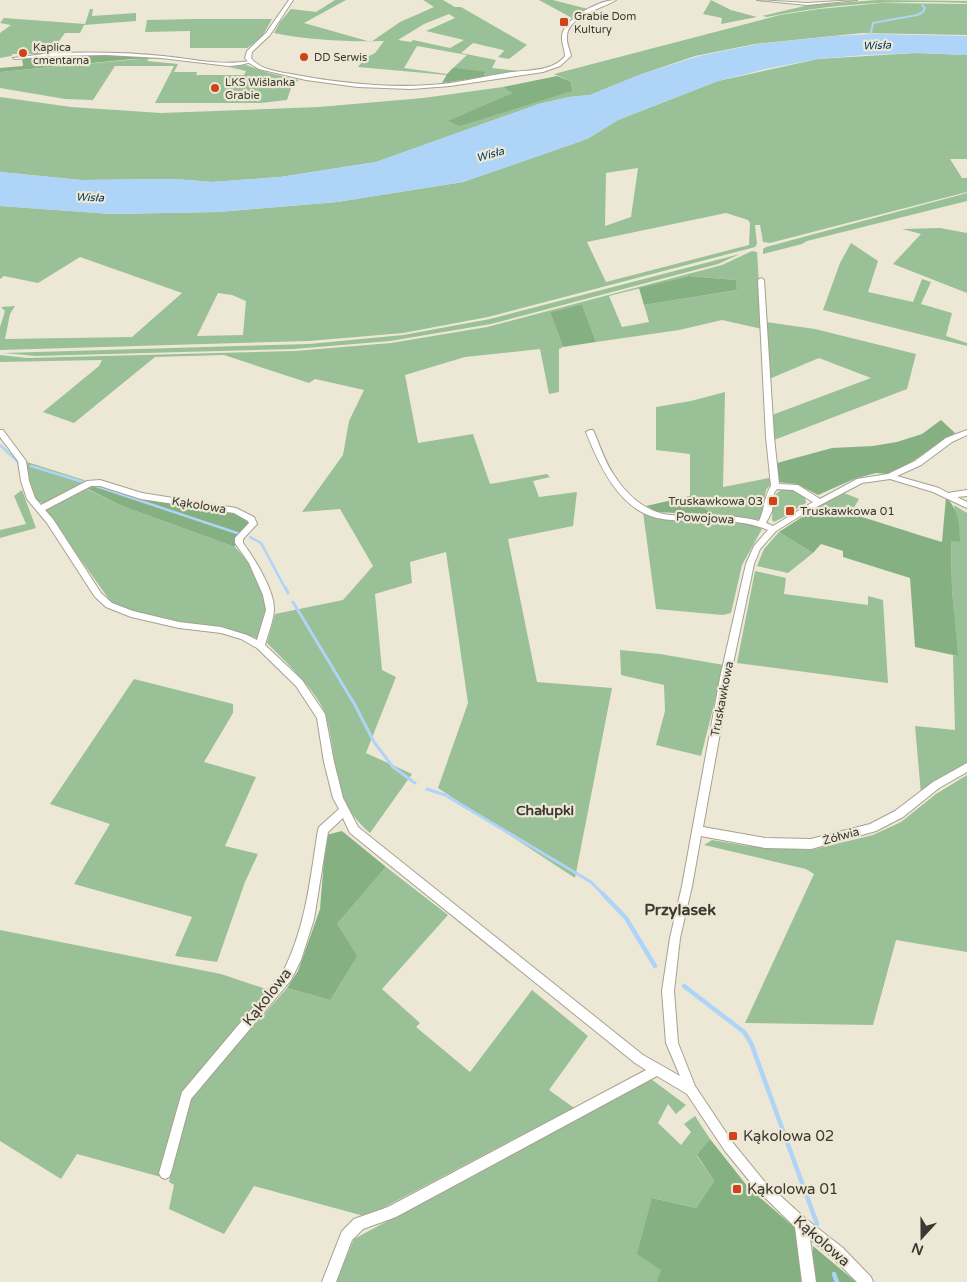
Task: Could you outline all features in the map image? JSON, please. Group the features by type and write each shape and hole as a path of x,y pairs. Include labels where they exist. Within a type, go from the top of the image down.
{"street":[{"path":"291,0 269,33 249,52 247,57 250,62 264,69 321,81 402,87 450,84 555,66 565,61 568,52 564,37 569,24 614,0"},
{"path":"759,0 807,4 855,0"},
{"path":"15,58 62,54 102,54 235,64 250,62"},
{"path":"761,280 770,438 775,486 770,493 768,511 762,524"},
{"name":"Kąkolowa","path":"0,432 22,461 25,481 31,499 40,509 98,595 109,605 131,614 221,630 244,637 260,646 299,683 322,717 331,771 338,798 354,830 639,1059 691,1090 728,1147 756,1181 802,1224 838,1253 866,1282"},
{"name":"Powojowa","path":"590,432 612,481 630,500 654,514 668,517 744,520 762,524 773,530"},
{"name":"Truskawkowa","path":"691,1090 672,1043 668,991 676,938 725,678 750,564 757,548 773,530 818,501 860,481 890,476 918,463 949,440 967,432"},
{"path":"890,476 950,495 967,505"},
{"name":"Kąkolowa","path":"40,509 90,483 100,483 141,496 236,511 250,519 253,524 239,538 239,543 252,562 267,595 270,610 260,646"},
{"path":"775,486 795,487 818,501"},
{"path":"950,495 967,493"},
{"name":"Żółwia","path":"697,832 765,843 811,844 872,828 899,814 936,786 967,767"},
{"name":"Kąkolowa","path":"165,1174 173,1154 178,1118 186,1096 277,989 294,963 309,919 323,830 344,811"},
{"path":"329,1282 347,1236 359,1224 391,1212 657,1070"},
{"path":"802,1224 809,1282"}],"green space":[{"path":"335,0 346,0 304,23 368,41 314,39 274,33 291,9 316,12"},
{"path":"423,0 443,0 455,7 461,7 527,45 509,59 498,57 503,50 473,43 461,53 496,60 492,68 518,71 483,77 486,73 453,68 467,55 417,46 404,68 447,75 358,67 365,58 375,53 384,41 372,41 400,22 434,7","holes":["449,14 455,18 426,31 464,40 450,48 413,40 411,42 398,40 424,24"]},
{"path":"539,0 553,0 588,9 572,18"},
{"path":"711,0 731,10 757,17 721,24 722,18 703,14"},
{"path":"878,0 967,1 967,3 916,2 866,4 817,8 767,17 762,16 809,5"},
{"path":"882,3 967,4 967,35 862,33 755,44 695,56 639,75 590,95 569,97 539,104 376,162 280,177 212,182 175,179 81,180 0,172 0,97 71,107 161,113 319,107 423,98 503,87 514,93 570,81 554,74 780,15"},
{"path":"90,9 93,9 92,16 136,13 136,21 84,25 80,33 65,33 46,54 13,54 0,58 0,33 11,25 0,23 4,18 85,24"},
{"path":"272,19 262,37 247,48 190,48 190,31 145,32 147,20"},
{"path":"916,53 967,55 967,159 950,159 962,178 967,178 967,192 770,243 763,242 760,225 755,225 757,244 755,247 488,317 403,333 309,341 0,350 0,327 5,311 1,307 15,306 10,314 5,339 132,337 182,293 80,257 38,283 4,276 0,279 0,206 112,214 219,212 337,202 463,182 587,139 618,120 718,81 818,59","holes":["638,168 631,217 605,226 606,173","726,213 748,220 750,223 749,245 606,282 587,242","218,293 232,295 246,301 243,335 197,336"]},
{"path":"52,55 170,58 133,59 0,72 0,68 23,66 22,58"},
{"path":"149,58 147,61 178,64 174,72 197,72 196,75 244,75 246,71 229,67 246,65 299,80 292,85 287,100 261,103 155,103 174,66 115,66 93,100 65,99 0,88 0,72"},
{"path":"453,68 486,72 483,77 442,83"},
{"path":"557,76 570,81 572,91 460,126 448,121 513,93 503,87"},
{"path":"967,193 967,201 807,241 763,254 763,249 766,247"},
{"path":"940,228 967,233 967,293 893,264 921,234 902,229"},
{"path":"851,243 878,261 868,292 913,302 922,279 931,282 921,304 952,313 946,336 967,343 967,346 823,310 840,263"},
{"path":"752,251 757,252 762,329 722,320 679,330 596,342 582,304 550,312 563,347 559,349 559,392 549,394 540,349 465,357 405,375 418,443 473,434 490,484 547,474 550,477 533,481 539,497 577,492 573,526 508,539 537,682 612,688 575,878 438,788 468,703 446,552 410,562 412,583 375,594 382,670 396,677 366,753 412,774 370,833 346,804 340,790 329,729 320,703 267,643 275,614 343,600 373,566 340,509 302,512 343,455 349,421 364,390 315,379 309,383 224,355 155,357 74,423 43,412 99,366 102,360 0,362 0,355 27,358 295,351 391,343 487,327 722,265","holes":["689,276 736,280 737,290 644,305 649,322 622,327 609,296"]},
{"path":"740,254 718,264 491,324 390,341 294,349 36,356 4,353 309,344 403,335 490,319"},
{"path":"689,276 736,280 737,290 644,305 639,288"},
{"path":"582,304 596,342 563,347 550,312"},
{"path":"766,322 815,329 916,354 907,389 774,440 772,415 871,378 819,358 769,379"},
{"path":"725,392 723,487 769,478 771,484 766,490 761,520 713,515 690,496 690,454 656,450 656,407 691,401"},
{"path":"941,420 955,433 902,468 889,474 876,473 854,479 818,495 797,484 777,482 777,463 832,448 873,446 897,442 922,434"},
{"path":"27,462 84,480 86,483 45,504 37,501 29,483"},
{"path":"99,486 238,513 251,524 237,537 235,547 122,506 86,488"},
{"path":"85,488 122,506 235,547 252,568 264,595 266,612 259,639 232,630 146,616 111,602 45,510"},
{"path":"784,489 793,489 805,496 806,503 793,511 787,507 785,509 788,515 774,522 772,520 774,497"},
{"path":"22,490 36,528 0,538 0,530 26,524 14,496"},
{"path":"844,493 859,499 851,513 819,506"},
{"path":"690,496 713,515 657,512 646,506"},
{"path":"946,497 954,507 958,518 960,542 951,541 952,590 958,656 915,647 910,578 843,557 843,551 821,544 813,553 779,532 819,506 866,518 942,542"},
{"path":"954,505 967,513 967,762 921,794 915,726 955,730 953,655 957,656 952,590 951,540 959,542"},
{"path":"643,512 669,519 728,520 751,524 762,529 742,565 731,613 723,615 656,609"},
{"path":"779,532 813,553 788,573 757,566 764,549"},
{"path":"755,571 786,578 784,594 868,605 868,596 883,600 888,683 737,663"},
{"path":"620,650 660,654 724,665 701,756 656,745 665,711 664,685 621,675"},
{"path":"134,679 233,704 233,713 204,762 256,777 225,846 258,854 245,882 217,962 175,956 192,917 74,884 110,824 50,804"},
{"path":"967,775 967,952 896,940 873,1025 745,1023 814,874 806,869 704,845 712,840 748,846 811,850 873,835 901,822 936,794"},
{"path":"342,831 386,867 337,924 357,956 330,1000 287,988 298,971 320,909 326,835"},
{"path":"386,867 448,915 382,989 420,1023 416,1027 470,1072 532,990 588,1036 549,1090 577,1110 514,1139 379,1210 364,1216 254,1186 224,1234 169,1209 174,1185 169,1182 182,1120 193,1095 287,988 330,1000 337,924"},
{"path":"0,930 221,974 272,991 182,1092 161,1177 77,1154 61,1179 0,1141"},
{"path":"651,1079 686,1105 676,1114 668,1104 658,1123 681,1145 691,1132 684,1124 695,1116 710,1139 697,1156 714,1181 696,1208 652,1198 661,1270 656,1282 336,1282 354,1239"},
{"path":"710,1139 748,1187 795,1228 804,1282 656,1282 661,1270 637,1254 652,1198 696,1208 714,1181 697,1155"},
{"path":"813,1246 856,1282 815,1282 812,1268"}],"water":[{"name":"Wisła","path":"873,34 967,36 967,55 916,53 864,55 818,59 770,68 718,81 618,120 587,139 463,182 337,202 219,212 112,214 0,206 0,172 81,180 175,179 212,182 280,177 376,162 539,104 569,97 590,95 639,75 699,56 758,44"}],"waterway":[{"name":"Wisła","path":"870,37 873,23 917,15 923,12 925,8 922,5"},
{"path":"0,445 18,462"},
{"path":"31,466 83,482"},
{"path":"96,486 240,534"},
{"path":"250,537 261,543 285,588"},
{"path":"285,587 288,593"},
{"path":"293,602 355,705 374,742 393,767 415,783"},
{"path":"427,789 445,795 591,882 603,894"},
{"path":"603,894 626,918 655,966"},
{"path":"684,986 744,1032 751,1043 817,1224"},
{"path":"834,1274 837,1282"}],"place":[{"name":"Grabie Dom Kultury","path":"564,22"},
{"name":"Kaplica cmentarna","path":"23,53"},
{"name":"DD Serwis","path":"304,57"},
{"name":"LKS Wiślanka Grabie","path":"215,88"},
{"name":"Truskawkowa 03","path":"773,501"},
{"name":"Truskawkowa 01","path":"790,511"},
{"name":"Kąkolowa 02","path":"733,1136"},
{"name":"Kąkolowa 01","path":"737,1189"}],"district":[{"name":"Chałupki","path":"545,810"},
{"name":"Przylasek","path":"680,909"}]}
